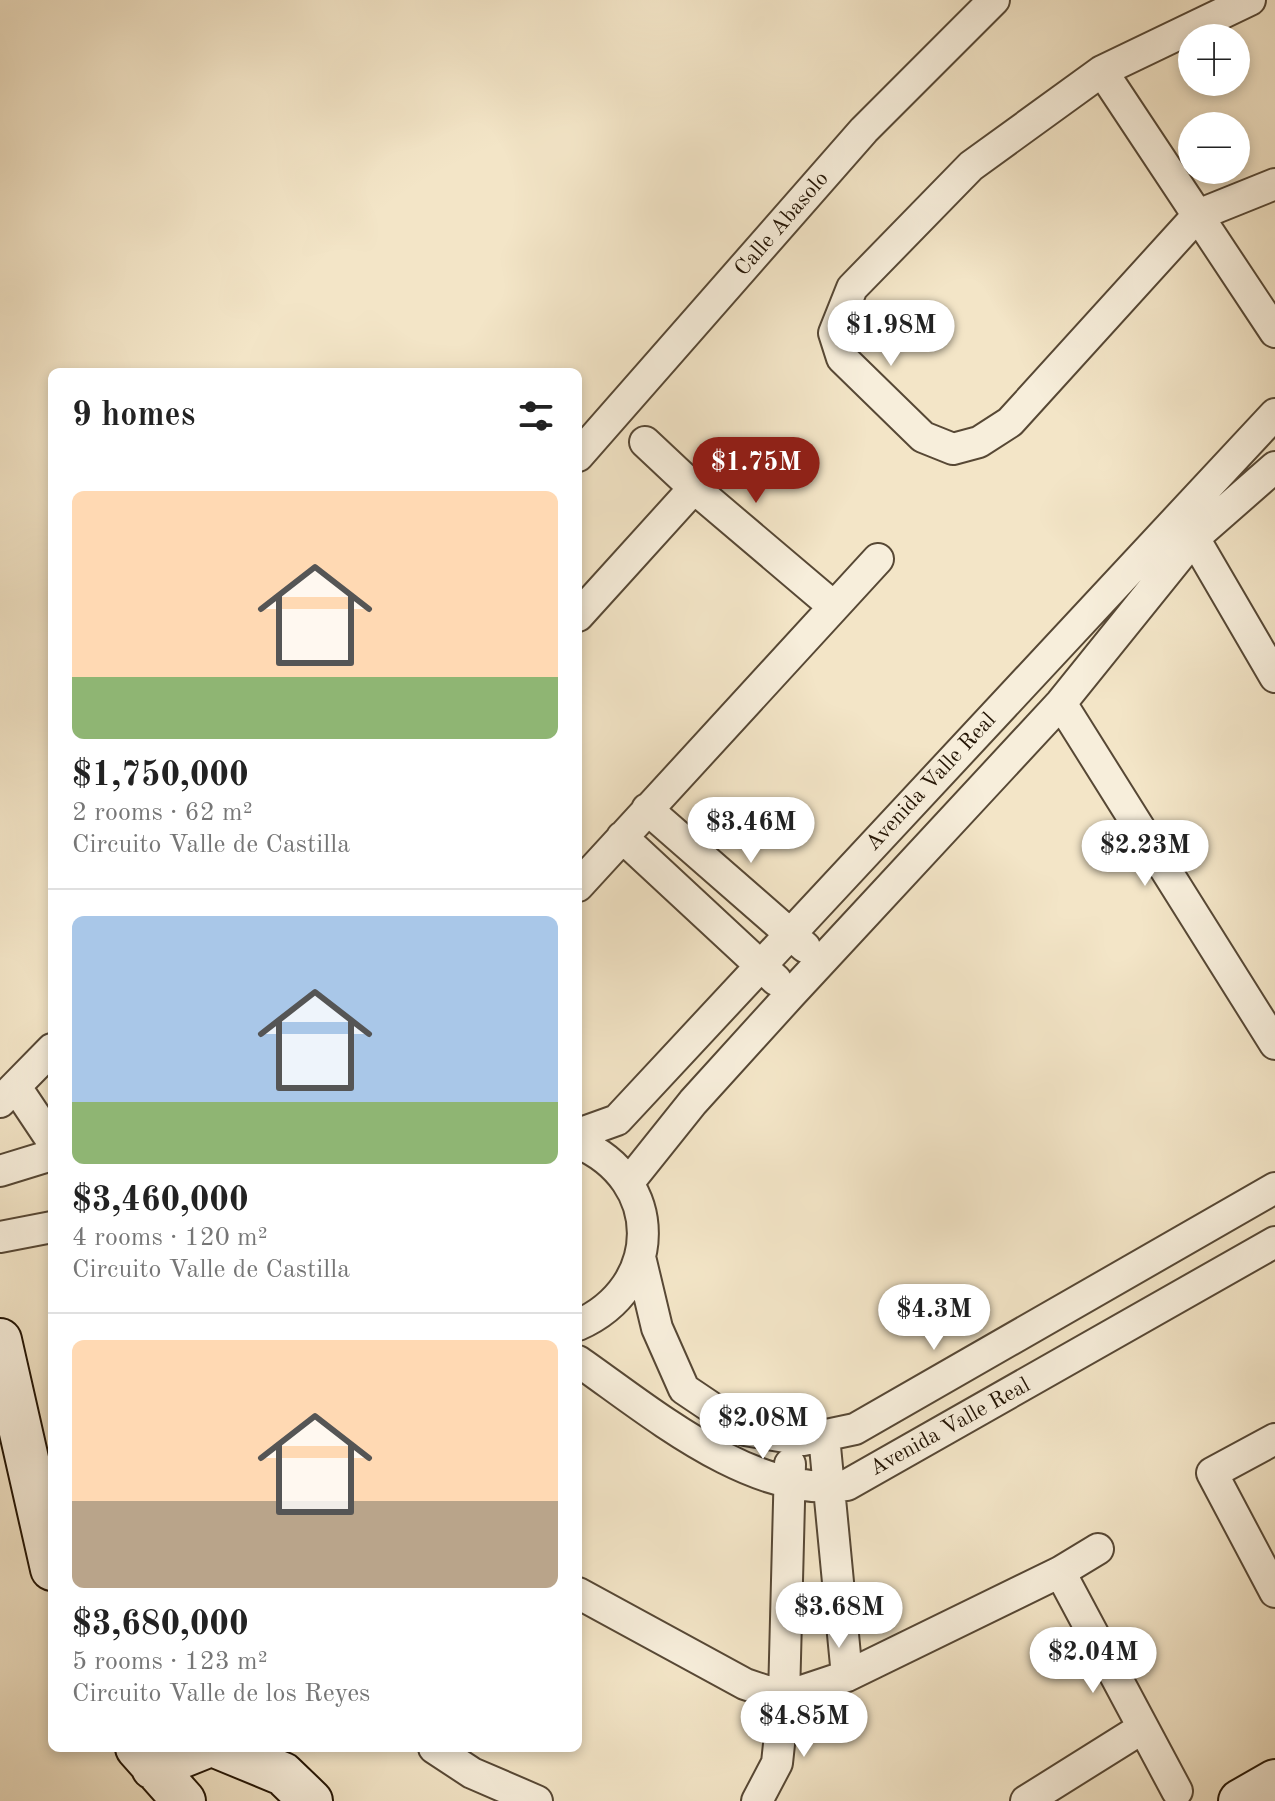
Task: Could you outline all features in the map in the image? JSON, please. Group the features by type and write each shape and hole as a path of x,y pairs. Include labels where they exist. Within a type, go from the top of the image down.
{"main road":[{"path":"0,1340 48,1551"},
{"path":"145,1758 180,1752"},
{"path":"230,1752 283,1774 311,1801"},
{"path":"145,1758 184,1801"},
{"path":"1240,1801 1275,1781"}],"street":[{"name":"Calle Abasolo","path":"582,451 864,130 994,0"},
{"path":"1250,0 1102,71 971,166 852,288 834,333 842,358 923,437 953,449 979,442 1010,422 1198,215 1275,184"},
{"path":"1102,71 1275,332"},
{"name":"Avenida Valle Real","path":"582,1133 617,1120 1275,414"},
{"path":"645,442 694,488 833,606"},
{"name":"Avenida Valle Real","path":"629,1182 693,1102 1061,703 1194,538 1275,467"},
{"path":"582,612 694,488"},
{"path":"1194,538 1275,677"},
{"path":"582,882 878,559"},
{"path":"1061,703 1275,1044"},
{"path":"927,786 956,816"},
{"path":"647,809 822,960"},
{"path":"622,837 791,994"},
{"path":"48,1053 8,1095 48,1137"},
{"path":"582,1145 602,1153 629,1182 644,1220 641,1261 625,1291 601,1315 582,1323"},
{"path":"0,1171 48,1156"},
{"name":"Avenida Valle Real","path":"641,1261 657,1328 684,1389 745,1430 803,1440 855,1429 1275,1188"},
{"path":"0,1237 48,1228"},
{"name":"Avenida Valle Real","path":"582,1364 716,1457 791,1481 827,1488 847,1485 1275,1242"},
{"path":"824,1436 847,1676"},
{"path":"757,1801 777,1763 784,1697 791,1481 789,1437"},
{"path":"1275,1439 1212,1473 1275,1592"},
{"path":"582,1595 745,1684 784,1697 847,1676 1060,1572 1098,1549"},
{"path":"1060,1572 1141,1729 1177,1791"},
{"path":"1026,1801 1141,1729"},
{"path":"440,1752 472,1773 537,1801"}]}
